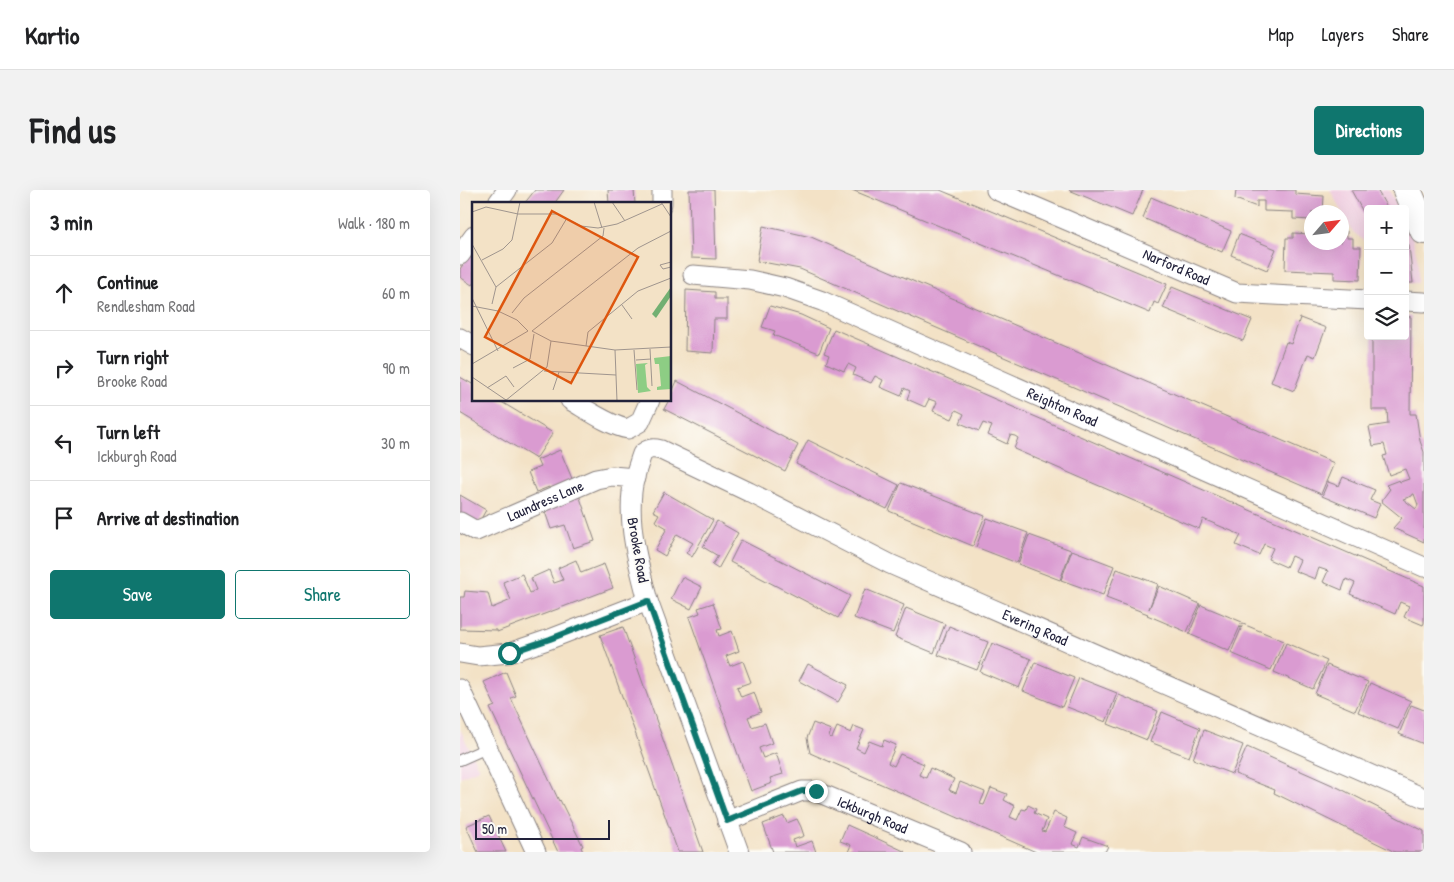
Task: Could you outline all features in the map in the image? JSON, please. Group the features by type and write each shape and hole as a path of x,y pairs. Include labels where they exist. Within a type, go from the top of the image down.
{"main road":[{"path":"1408,190 1424,230"}],"street":[{"path":"498,202 507,190"},
{"name":"Narford Road","path":"996,190 1237,293 1364,300"},
{"path":"460,255 472,239"},
{"name":"Reighton Road","path":"692,275 750,280 785,288 822,301 1424,567"},
{"path":"1409,301 1424,302"},
{"path":"460,338 472,345"},
{"path":"572,401 621,428 628,429 640,422 650,401"},
{"name":"Brooke Road","path":"652,448 642,454 634,478 631,501 638,563 648,601 738,852"},
{"name":"Evering Road","path":"652,448 661,450 749,492 890,564 1424,798"},
{"name":"Laundress Lane","path":"460,522 476,531 596,479 612,476 634,478"},
{"path":"460,653 478,656 509,653 648,601"},
{"path":"460,689 536,852"},
{"name":"Ickburgh Road","path":"727,821 802,791 816,791 960,852"}],"lane":[{"path":"460,760 487,748"}],"shaded area":[{"path":"1330,190 1389,190 1398,205 1364,205 1364,241 1352,231 1349,225 1349,205 1338,205"},
{"path":"1409,225 1418,261 1418,283 1409,283"},
{"path":"460,729 479,769 460,777"}],"building":[{"path":"535,190 564,190 555,202 526,202"},
{"path":"608,190 634,190 635,202 609,202"},
{"path":"689,190 714,190 716,259 691,258"},
{"path":"852,190 940,190 1167,284 1158,304 1154,302 1150,313"},
{"path":"1069,190 1143,190 1132,216"},
{"path":"1236,190 1295,190 1295,194 1324,196 1323,205 1304,205 1304,220 1293,219 1293,212 1264,211 1264,201 1257,201 1257,207 1235,199"},
{"path":"1351,190 1377,190 1386,205 1364,205 1364,214"},
{"path":"1151,197 1231,231 1222,252 1143,218"},
{"path":"763,226 811,237 1334,463 1321,494 800,269 757,261"},
{"path":"1293,233 1304,234 1304,250 1349,250 1349,238 1353,238 1353,247 1361,247 1360,280 1334,279 1334,272 1285,270 1286,238 1293,238"},
{"path":"1239,234 1276,249 1267,270 1231,255"},
{"path":"1409,246 1413,283 1409,283"},
{"path":"472,251 472,285 460,277 460,269"},
{"path":"1172,287 1252,320 1243,341 1163,308"},
{"path":"686,290 715,292 715,299 727,299 727,319 714,319 713,353 685,351"},
{"path":"770,306 801,315 829,328 819,353 773,335 775,331 762,327"},
{"path":"1409,317 1411,317 1410,414 1416,414 1420,441 1424,452 1424,542 1393,528 1402,518 1381,501 1390,489 1386,485 1399,480 1400,482 1409,479 1405,469 1389,475 1383,456 1387,455 1384,444 1373,446 1369,427 1388,424 1387,410 1372,410 1372,340 1409,340","holes":["1414,494 1418,505 1416,509 1403,499"]},
{"path":"1300,318 1326,328 1315,357 1308,354 1294,391 1271,382 1286,342 1291,344"},
{"path":"834,329 1424,586 1423,625 1404,617 1409,606 1400,602 1395,614 1350,594 1355,583 1346,579 1342,590 1323,582 1328,571 1319,568 1315,579 1295,571 1300,560 1291,556 1286,567 1268,559 1273,548 1264,544 1259,555 1236,545 1241,535 1203,519 1199,529 1014,449 1018,438 1015,436 1010,435 1007,444 988,435 992,426 983,423 979,431 960,423 964,414 956,410 952,419 933,411 937,402 929,399 925,407 907,399 910,391 904,388 901,396 880,387 883,380 875,376 871,383 853,375 856,368 848,364 844,371 826,363 829,355 824,353"},
{"path":"460,377 472,384 472,401 500,401 553,433 536,459 460,413"},
{"path":"677,381 798,445 785,471 664,409 668,401 671,401 671,395"},
{"path":"808,440 899,485 887,509 796,464"},
{"path":"560,450 573,481 551,491 549,487 536,492 528,472 540,467 537,460"},
{"path":"1343,477 1375,490 1370,500 1380,504 1374,518 1322,496 1328,482 1339,486"},
{"path":"901,483 985,516 973,546 889,511"},
{"path":"578,492 595,541 573,548 565,525 551,529 544,509"},
{"path":"664,492 713,520 692,557 686,553 693,543 677,534 665,556 655,550 667,528 655,521 659,514 653,511"},
{"path":"460,495 486,510 478,524 460,514"},
{"path":"987,518 1028,533 1017,563 976,547"},
{"path":"717,521 738,533 718,569 712,565 718,556 703,547"},
{"path":"1029,535 1071,550 1060,580 1018,564"},
{"path":"741,540 850,596 838,618 730,562"},
{"path":"1072,550 1114,566 1103,595 1061,580"},
{"path":"576,560 581,573 604,564 613,588 497,632 497,630 460,629 460,597 464,597 465,591 488,593 492,608 511,600 503,582 522,574 530,593 536,590 531,578 549,570 554,583 563,580 558,568"},
{"path":"1117,569 1158,584 1149,609 1159,586 1200,604 1187,632 1148,614 1106,598"},
{"path":"682,577 702,587 691,609 671,599"},
{"path":"865,589 904,605 893,633 854,618"},
{"path":"713,603 722,629 717,630 719,636 732,631 739,651 726,656 730,666 743,661 751,682 737,687 741,697 754,692 761,712 748,717 752,727 765,723 772,743 759,748 763,758 776,753 783,774 770,778 772,783 751,791 689,617 700,613 698,608"},
{"path":"1201,605 1242,622 1229,651 1189,634"},
{"path":"906,608 945,624 934,653 895,637"},
{"path":"1243,624 1284,641 1271,670 1231,653"},
{"path":"949,626 988,642 977,670 938,655"},
{"path":"623,627 703,852 678,852 600,635"},
{"path":"992,643 1031,659 1019,688 980,672"},
{"path":"1286,643 1327,661 1313,689 1274,672"},
{"path":"1035,662 1074,678 1062,707 1023,691"},
{"path":"808,664 848,685 838,702 799,681"},
{"path":"1327,665 1368,682 1355,711 1315,694"},
{"path":"506,672 516,696 511,698 559,801 583,846 581,847 583,852 558,852 490,708 495,706 484,682"},
{"path":"1079,678 1117,693 1106,722 1067,707"},
{"path":"1370,683 1411,701 1398,729 1358,712"},
{"path":"1119,695 1158,711 1147,740 1108,724"},
{"path":"1411,705 1424,710 1424,744 1399,734"},
{"path":"1162,712 1200,728 1189,757 1150,742"},
{"path":"813,723 831,730 829,737 832,738 837,727 851,733 854,726 864,730 856,748 864,752 869,741 882,746 884,740 896,745 888,763 894,766 900,754 924,764 919,775 926,778 930,768 954,779 949,790 956,793 960,782 985,792 980,804 984,805 991,788 1007,794 1004,800 1015,806 1010,817 1017,820 1022,809 1026,810 1028,805 1036,809 1034,813 1047,819 1042,831 1045,832 1054,812 1067,818 1064,827 1077,833 1072,844 1079,847 1083,837 1108,846 1105,852 1036,852 810,753 807,738"},
{"path":"1204,730 1243,745 1232,774 1193,759"},
{"path":"1247,747 1339,788 1424,831 1424,852 1395,852 1274,793 1275,790 1235,774"},
{"path":"489,816 506,852 478,852 466,826"},
{"path":"784,816 787,823 797,819 801,827 804,836 793,840 795,847 812,841 816,852 773,852 763,824"},
{"path":"847,825 906,852 848,852 851,845 840,841"}],"route":[{"path":"509,653 648,601 727,821 802,791 816,791"}]}
